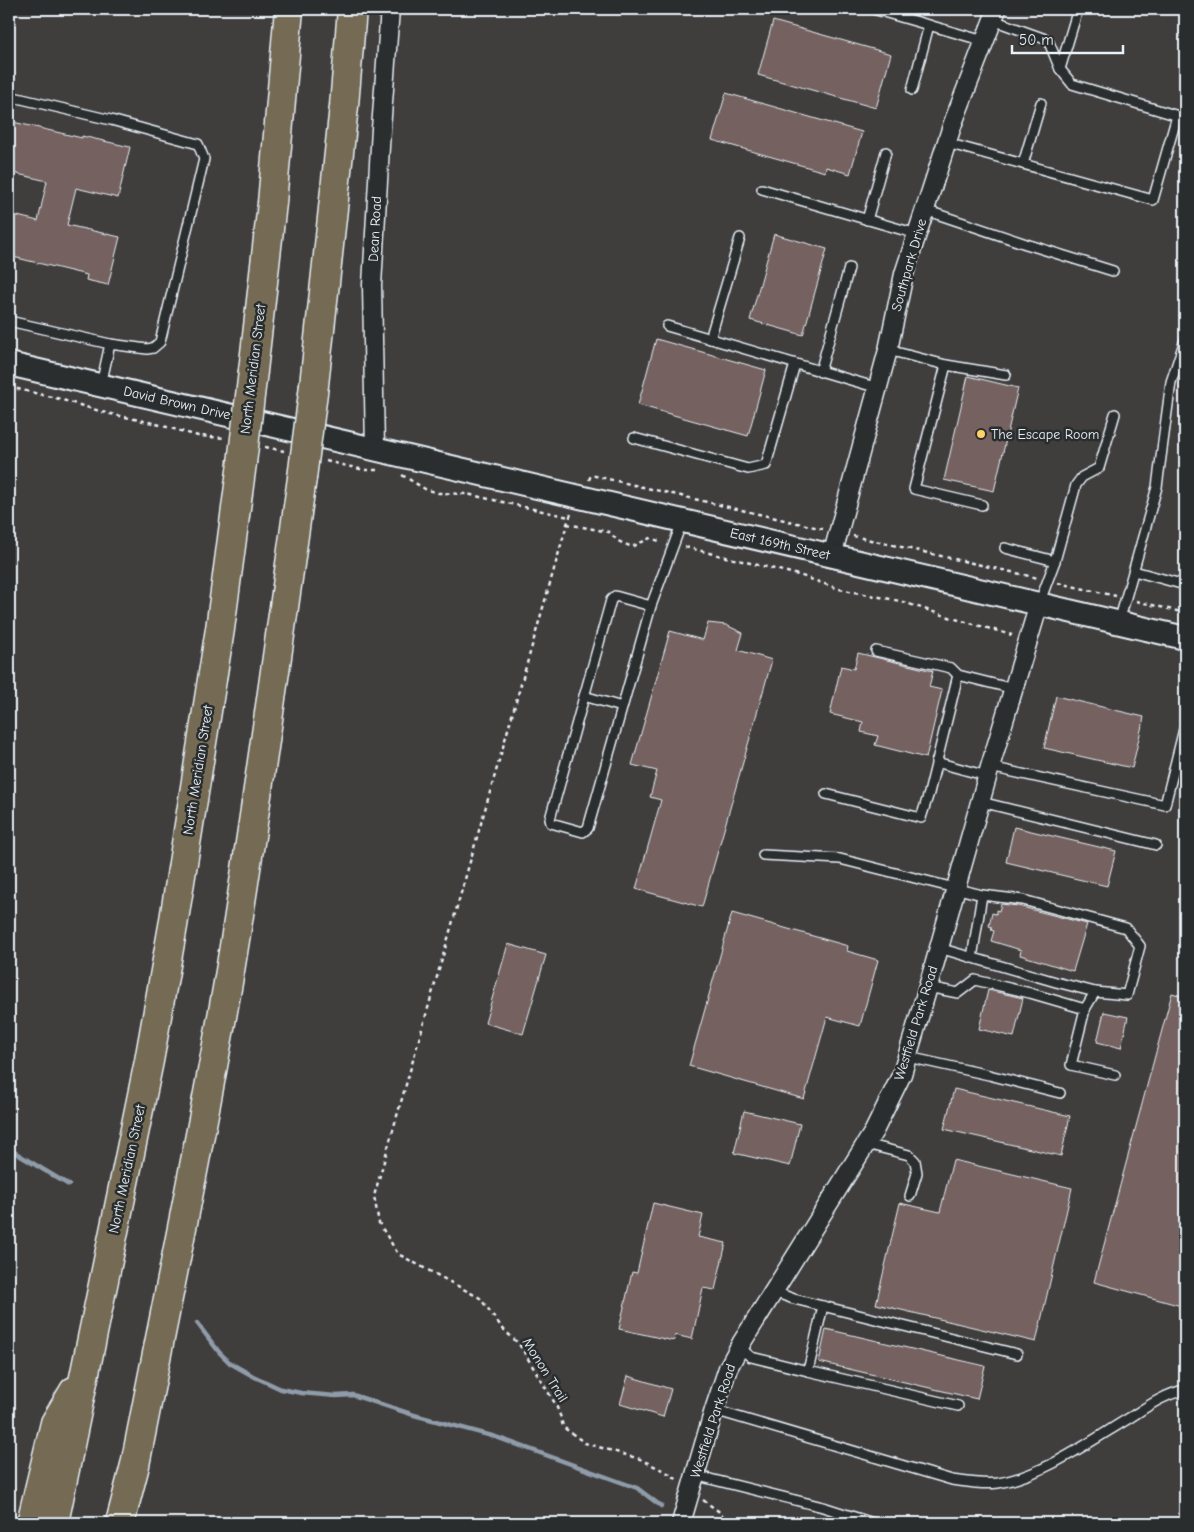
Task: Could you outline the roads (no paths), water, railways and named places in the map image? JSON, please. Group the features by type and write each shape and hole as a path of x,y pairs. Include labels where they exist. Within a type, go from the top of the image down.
{"highway":[{"name":"North Meridian Street","path":"54,1523 149,1061 173,926 218,638 242,463 272,203 289,9"},
{"path":"120,1523 135,1465 212,1072 264,757 314,384 344,106 352,9"},
{"path":"30,1523 55,1423 86,1370"},
{"path":"135,1465 140,1523"}],"street":[{"name":"Dean Road","path":"375,449 372,285 390,9"},
{"name":"Southpark Drive","path":"832,556 888,350 904,274 947,143 995,14"},
{"name":"David Brown Drive","path":"9,364 375,449"},
{"name":"East 169th Street","path":"375,449 1185,638"},
{"name":"Westfield Park Road","path":"681,1523 728,1368 866,1144 890,1102 902,1074 1039,604"}],"lane":[{"path":"873,9 984,41"},
{"path":"1060,69 1078,9"},
{"path":"947,143 1153,200 1181,117 1072,84 1060,69 1048,40 995,14"},
{"path":"912,90 929,25"},
{"path":"9,96 111,120 198,144 204,160 160,342 153,348 147,349 110,344 9,321"},
{"path":"1023,164 1041,103"},
{"path":"867,220 886,152"},
{"path":"762,189 917,234"},
{"path":"925,210 1113,271"},
{"path":"710,339 740,238"},
{"path":"820,372 849,268"},
{"path":"667,326 878,388"},
{"path":"1119,622 1157,487 1171,382 1185,340"},
{"path":"101,385 110,344"},
{"path":"888,350 946,365 1006,375"},
{"path":"634,438 748,469 766,466 794,364"},
{"path":"946,365 914,489 982,506"},
{"path":"1039,604 1055,561 1076,485 1082,478 1099,468 1115,414"},
{"path":"651,606 614,596 610,600 550,819 551,823 583,832 588,828 651,606 682,522"},
{"path":"1005,548 1055,561"},
{"path":"1134,571 1185,585"},
{"path":"876,651 951,668 958,676 1014,689"},
{"path":"826,794 921,818 958,676"},
{"path":"584,696 622,707"},
{"path":"936,762 1165,804 1185,725"},
{"path":"981,802 1156,845"},
{"path":"763,855 840,859 982,895 1023,900 1126,928 1140,946 1127,994 1095,992 939,948"},
{"path":"972,958 982,895"},
{"path":"928,987 958,993 975,980 1085,1009"},
{"path":"1095,992 1085,1009 1071,1065 1115,1076"},
{"path":"908,1057 1060,1093"},
{"path":"866,1144 908,1155 915,1161 917,1173 910,1196"},
{"path":"774,1292 794,1299 1017,1354"},
{"path":"808,1371 823,1306"},
{"path":"739,1348 751,1357 958,1406"},
{"path":"714,1410 952,1480 974,1483 997,1483 1027,1475 1064,1457 1160,1399 1185,1390"},
{"path":"691,1488 823,1507 873,1523"}],"waterway":[{"path":"9,1149 69,1185"},
{"path":"197,1323 230,1363 281,1389 336,1396 353,1395 414,1415 496,1437 637,1488 661,1506"}],"place":[{"name":"The Escape Room","path":"981,434"}]}
